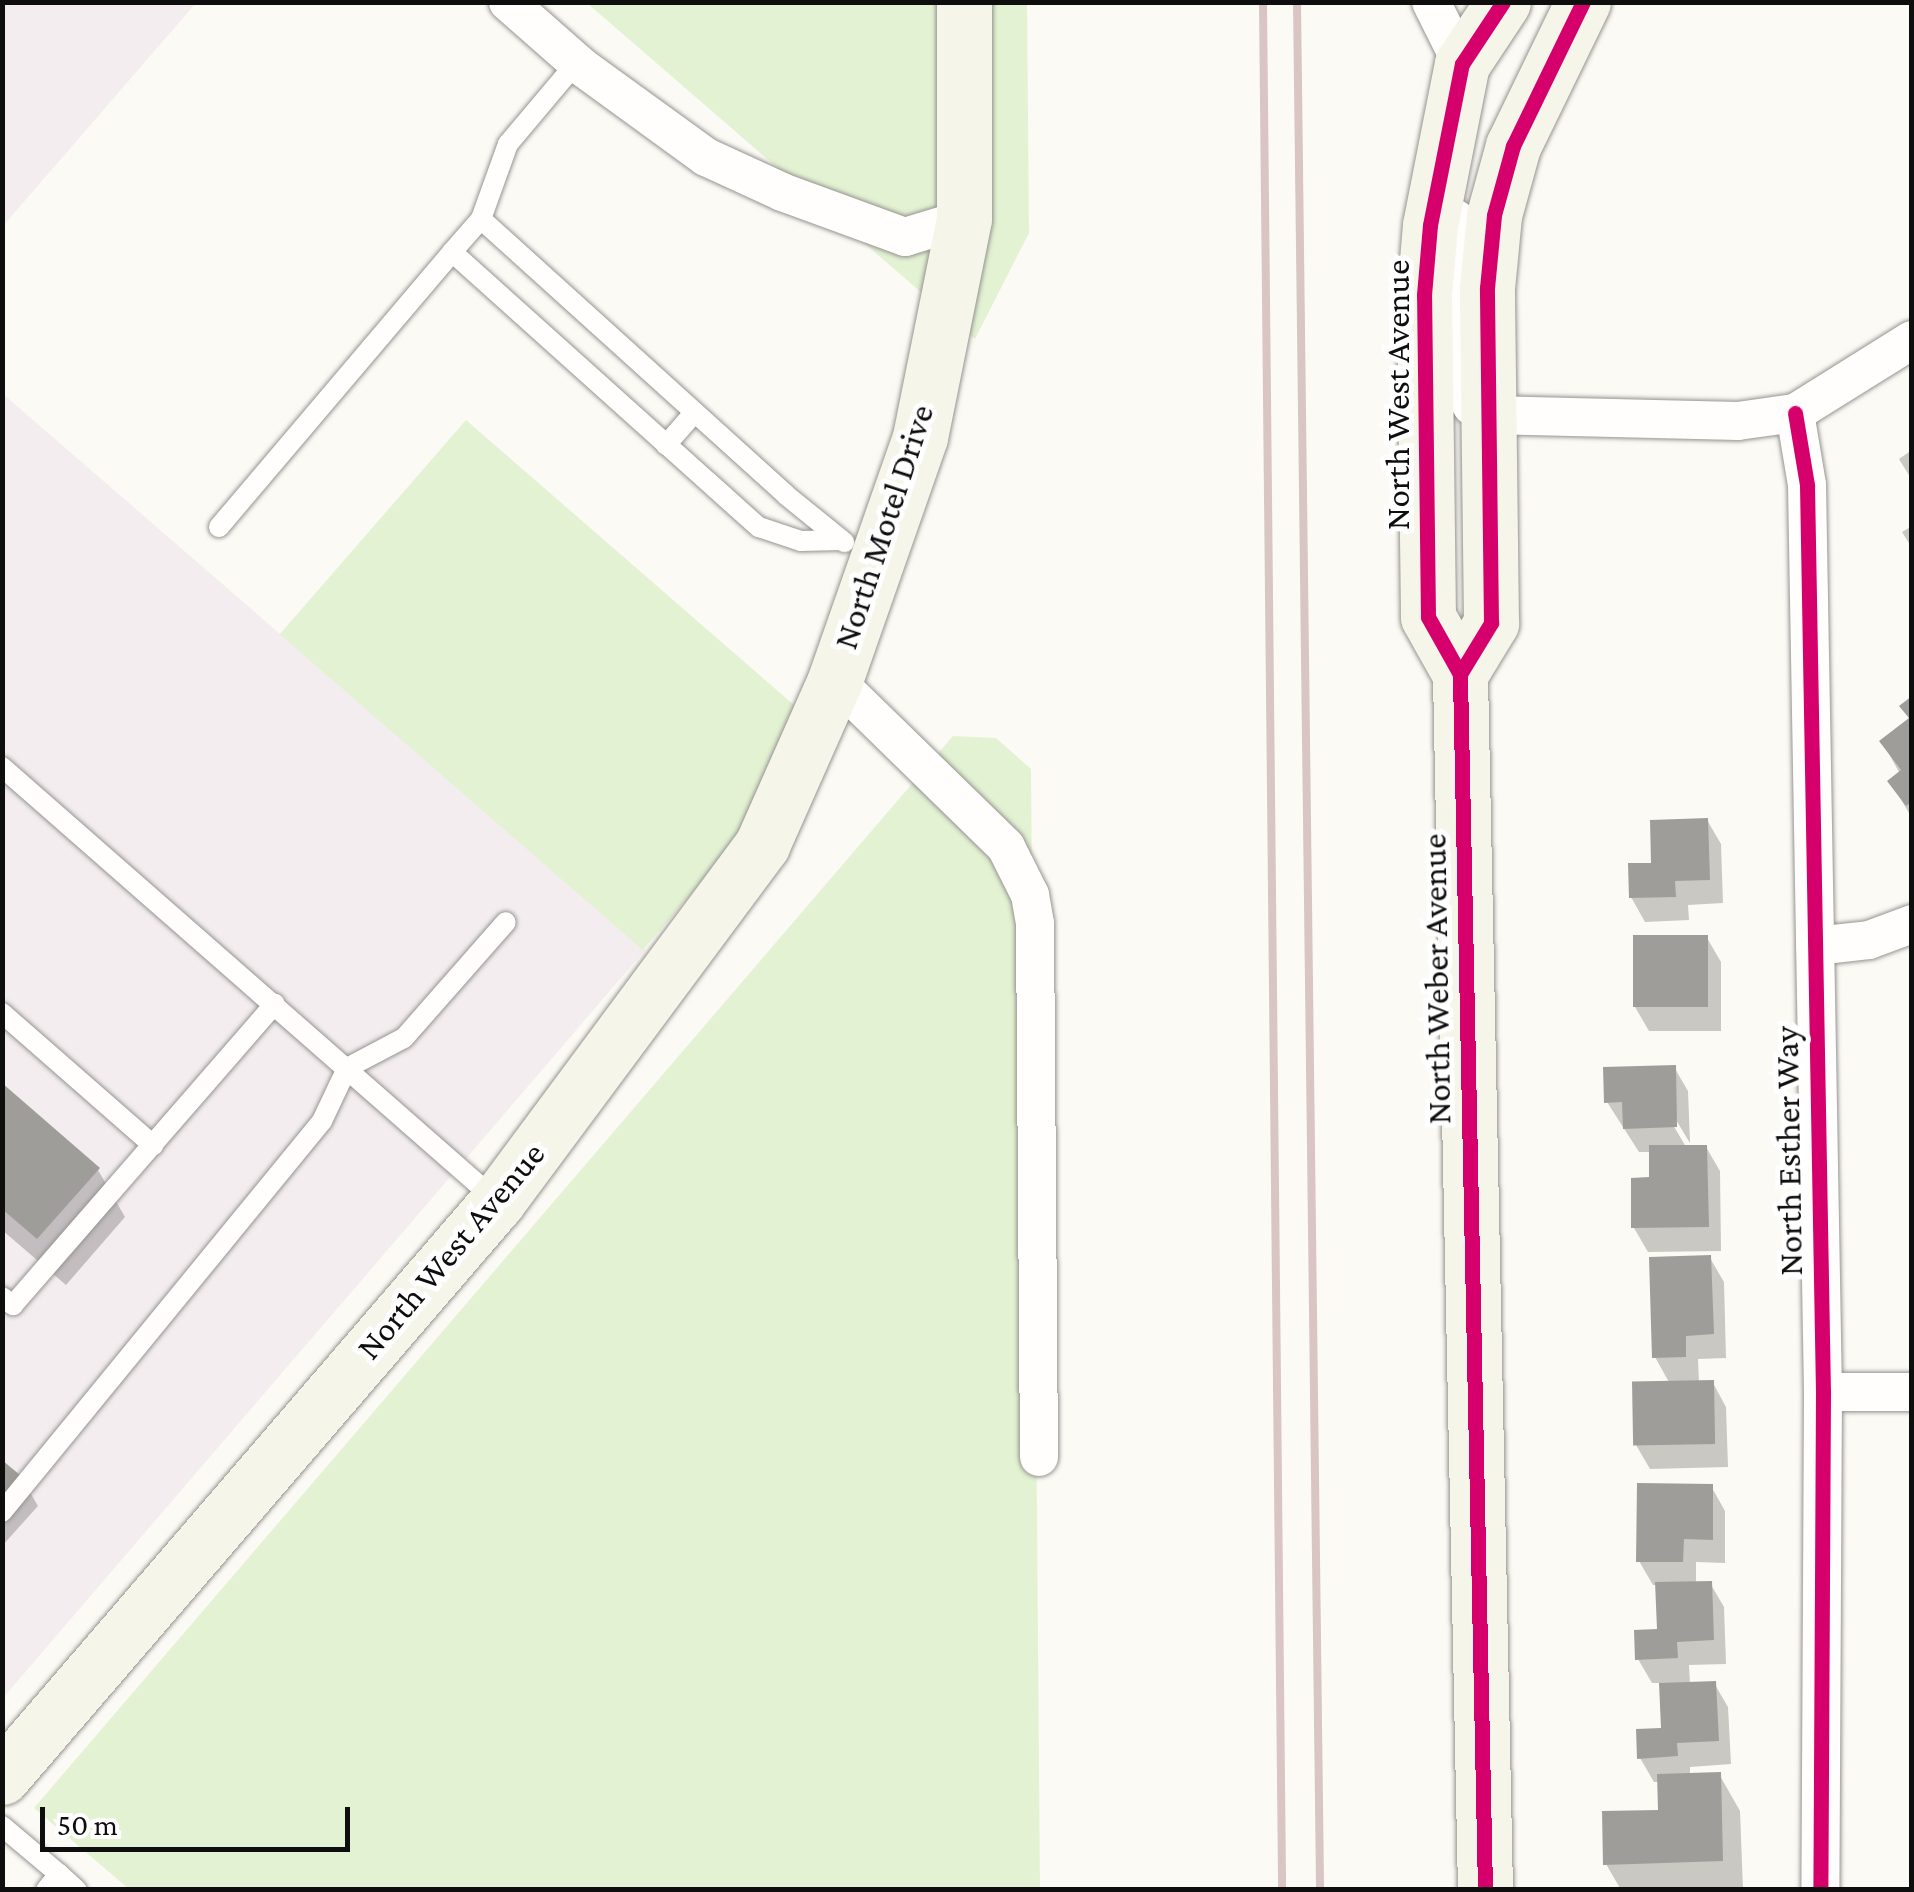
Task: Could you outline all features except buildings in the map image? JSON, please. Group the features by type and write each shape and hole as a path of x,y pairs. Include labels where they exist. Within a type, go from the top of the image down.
{"street":[{"path":"508,2 577,62 706,157 782,192 905,237 964,219"},
{"name":"North Motel Drive","path":"964,2 964,219 920,436 858,550 835,680 1006,847 1030,895 1035,924 1038,1456"},
{"path":"1431,2 1462,64"},
{"name":"North West Avenue","path":"1460,674 1428,617 1424,295 1430,225 1462,64 1503,2"},
{"path":"1460,674 1491,622 1487,288 1494,216 1512,146 1584,2"},
{"path":"1448,128 1456,211 1449,368 1472,406 1488,415 1738,420 1795,413 1912,340"},
{"name":"North Esther Way","path":"1795,413 1807,485 1823,1392 1820,1890"},
{"name":"North Weber Avenue","path":"1460,674 1485,1890"},
{"name":"North West Avenue","path":"2,1777 497,1202 762,845 835,680"},
{"path":"1815,946 1869,940 1912,924"},
{"path":"1823,1392 1912,1392"}],"lane":[{"path":"219,527 481,219 508,144 520,124 577,62"},
{"path":"481,219 786,495 858,550"},
{"path":"452,252 759,527 801,540 858,550"},
{"path":"666,445 694,413"},
{"path":"759,527 786,495"},
{"path":"2,767 497,1202"},
{"path":"2,1512 322,1121 347,1068 404,1038 506,922"},
{"path":"6,1306 276,1004"},
{"path":"2,1013 153,1145"},
{"path":"2,1826 52,1882 77,1890"}],"shaded area":[{"path":"2,3 196,3 3,226"},
{"path":"3,394 645,950 3,1698"}],"green space":[{"path":"587,3 1027,3 1029,233 975,339"},
{"path":"466,420 829,736 643,950 280,634"},
{"path":"953,736 996,738 1031,769 1040,1889 129,1889 34,1808"}],"railway":[{"path":"1263,2 1282,1890"},
{"path":"1297,2 1320,1890"}],"cycle path":[{"path":"1460,674 1428,617 1424,295 1430,225 1462,64 1503,2"},
{"path":"1485,1890 1460,674 1491,623 1487,288 1494,215 1513,146 1583,2"},
{"path":"1795,413 1807,485 1823,1392 1820,1890"}]}
